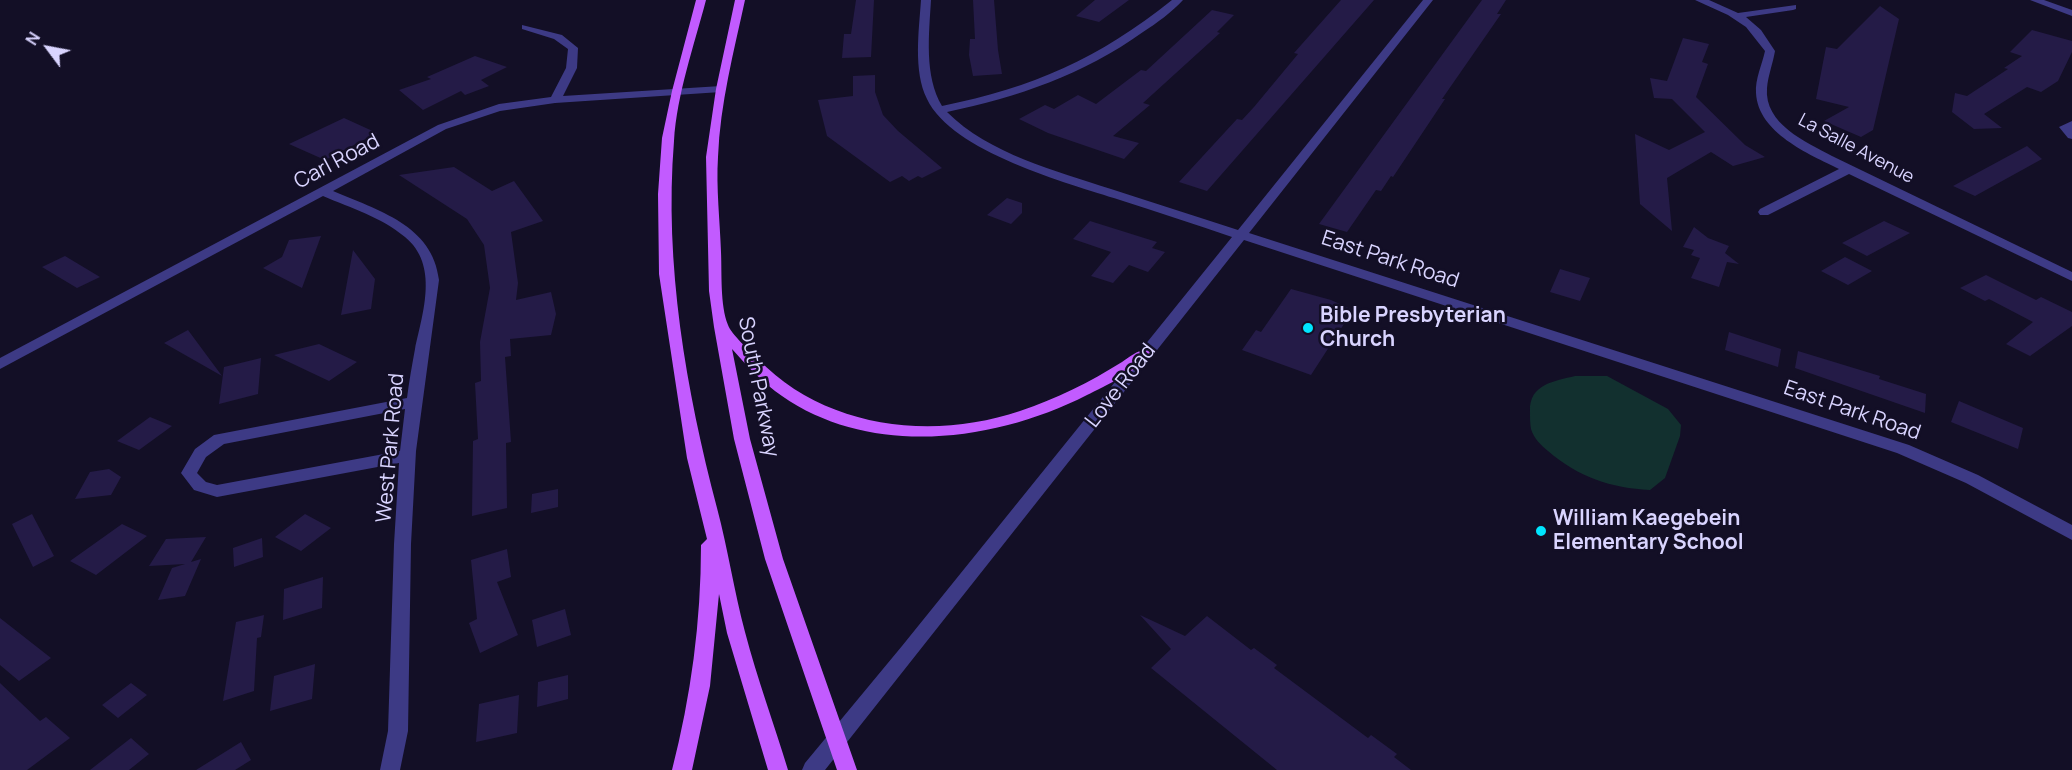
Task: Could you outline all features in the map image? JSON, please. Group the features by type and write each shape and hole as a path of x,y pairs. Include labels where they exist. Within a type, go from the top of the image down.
{"main road":[{"path":"701,0 677,91 668,138 664,194 666,274 695,458 709,509 736,633 778,770"},
{"name":"South Parkway","path":"740,0 721,89 712,157 716,291 721,327 742,439 774,559 847,770"},
{"path":"721,327 776,384 796,398 818,410 855,422 900,430 958,430 1002,423 1043,411 1083,394 1112,378 1145,354"},
{"path":"682,770 697,713 707,643 711,589 709,509"}],"street":[{"name":"East Park Road","path":"926,0 927,69 932,99 953,125 1011,158 1058,176 1903,449 1972,478 2072,533"},
{"path":"941,110 988,102 1038,86 1080,68 1135,36 1178,0"},
{"name":"Love Road","path":"812,770 909,652 1428,0"},
{"name":"La Salle Avenue","path":"1700,0 1736,15 1760,33 1770,51 1761,91 1762,100 1767,112 1779,128 1795,140 2072,277"},
{"path":"2035,0 2072,13"},
{"path":"1736,15 1793,7"},
{"path":"526,27 558,37 573,48 574,60 571,69 555,100"},
{"name":"Carl Road","path":"0,364 442,127 479,111 512,104 555,100 721,89"},
{"path":"2072,124 2065,128 2072,136"},
{"path":"1764,212 1850,169"},
{"name":"West Park Road","path":"323,191 412,234 428,255 433,270 405,489 398,731 390,770"},
{"path":"409,455 217,491 203,489 194,483 189,472 198,455 220,439 415,402"}],"green space":[{"path":"1575,376 1607,376 1668,409 1681,425 1680,436 1665,478 1650,490 1622,487 1596,480 1559,460 1536,439 1530,420 1531,402 1534,395 1545,385"}],"building":[{"path":"856,0 874,0 871,57 842,58 844,34 851,34"},
{"path":"973,0 994,0 1002,74 973,76 969,55 970,39 975,39"},
{"path":"1095,0 1129,0 1099,22 1076,16"},
{"path":"1341,0 1374,0 1207,191 1179,182 1237,119 1242,120 1254,107 1298,54 1294,53"},
{"path":"1482,0 1506,0 1497,14 1501,14 1442,99 1445,99 1393,177 1391,176 1381,191 1376,190 1347,232 1319,224"},
{"path":"1880,6 1899,19 1873,130 1861,137 1824,121 1849,107 1816,99 1826,47 1837,49"},
{"path":"1212,10 1234,15 1217,32 1220,33 1143,103 1150,105 1113,136 1139,143 1124,159 1048,133 1019,119 1045,105 1054,109 1078,95 1096,104 1141,70 1146,71"},
{"path":"2032,30 2072,41 2072,52 2058,81 2041,92 2027,87 1984,114 2002,128 1974,129 1952,112 1955,93 1967,96 2008,69 2004,68 2022,56 2010,52"},
{"path":"1683,38 1709,44 1702,62 1708,64 1696,97 1745,145 1765,157 1733,166 1711,152 1667,178 1672,231 1640,204 1635,134 1669,150 1705,132 1672,99 1654,98 1650,78 1667,81"},
{"path":"475,56 507,67 481,80 489,86 465,95 461,91 423,110 399,90 431,79 427,77"},
{"path":"875,75 875,92 883,115 898,131 942,168 922,178 918,176 909,181 902,176 890,182 827,136 818,100 853,96 853,76"},
{"path":"344,118 377,133 325,160 289,144"},
{"path":"2027,146 2042,159 1975,196 1953,186"},
{"path":"454,167 492,191 514,181 543,221 511,232 518,283 516,300 551,292 556,314 551,335 510,339 511,356 505,357 511,442 506,443 507,508 472,516 473,441 478,439 475,383 481,381 480,342 490,288 484,245 467,219 399,175"},
{"path":"1007,198 1022,203 1022,213 1011,224 987,215"},
{"path":"1090,221 1157,242 1152,248 1165,252 1148,272 1129,265 1113,283 1091,276 1111,252 1073,239"},
{"path":"1884,221 1910,233 1867,256 1842,243"},
{"path":"1694,227 1708,238 1729,246 1725,253 1739,264 1727,262 1719,287 1691,278 1700,258 1691,255 1694,250 1683,247"},
{"path":"321,236 302,288 263,268 282,257 289,240"},
{"path":"353,250 375,279 371,309 341,315"},
{"path":"65,256 100,277 77,288 42,267"},
{"path":"1845,257 1872,271 1848,285 1821,271"},
{"path":"1560,269 1590,278 1580,301 1550,292"},
{"path":"1986,275 2036,300 2041,297 2072,312 2072,326 2030,356 2006,344 2033,322 1989,299 1985,301 1960,288"},
{"path":"1291,289 1331,300 1353,310 1311,375 1242,350 1256,330 1261,332"},
{"path":"188,330 222,376 164,343"},
{"path":"1729,332 1781,349 1778,367 1725,350"},
{"path":"319,344 357,362 329,381 274,355"},
{"path":"1798,351 1880,376 1879,379 1926,394 1925,413 1795,368"},
{"path":"261,358 258,394 219,404 224,367"},
{"path":"1959,401 2023,428 2018,449 1951,422"},
{"path":"150,417 172,426 139,450 117,441"},
{"path":"109,469 121,477 111,495 75,499 90,472"},
{"path":"558,489 558,507 531,513 532,494"},
{"path":"32,514 54,556 33,567 12,524"},
{"path":"305,514 331,528 301,551 275,537"},
{"path":"122,524 147,536 96,575 70,561"},
{"path":"206,537 191,562 201,559 185,596 158,600 172,568 185,564 149,566 166,539"},
{"path":"262,538 263,557 234,567 233,548"},
{"path":"507,549 511,577 497,582 518,635 480,653 469,623 477,619 471,560"},
{"path":"323,577 322,608 283,620 284,589"},
{"path":"565,609 571,635 537,647 532,620"},
{"path":"264,615 261,637 257,638 254,691 223,701 236,622"},
{"path":"1140,615 1185,636 1207,616 1251,650 1254,648 1277,665 1274,668 1368,738 1371,735 1397,754 1394,757 1411,770 1277,770 1151,668 1171,649"},
{"path":"0,618 51,658 19,681 0,665"},
{"path":"315,664 312,699 270,711 274,676"},
{"path":"568,675 568,699 537,707 538,682"},
{"path":"0,683 40,721 46,717 70,738 27,770 0,770"},
{"path":"131,683 147,695 118,718 102,705"},
{"path":"519,695 517,733 476,742 479,704"},
{"path":"131,738 149,754 129,770 90,770"},
{"path":"241,742 251,760 235,770 196,770"}],"place":[{"name":"Bible Presbyterian Church","path":"1308,328"},
{"name":"William Kaegebein Elementary School","path":"1541,531"}]}
